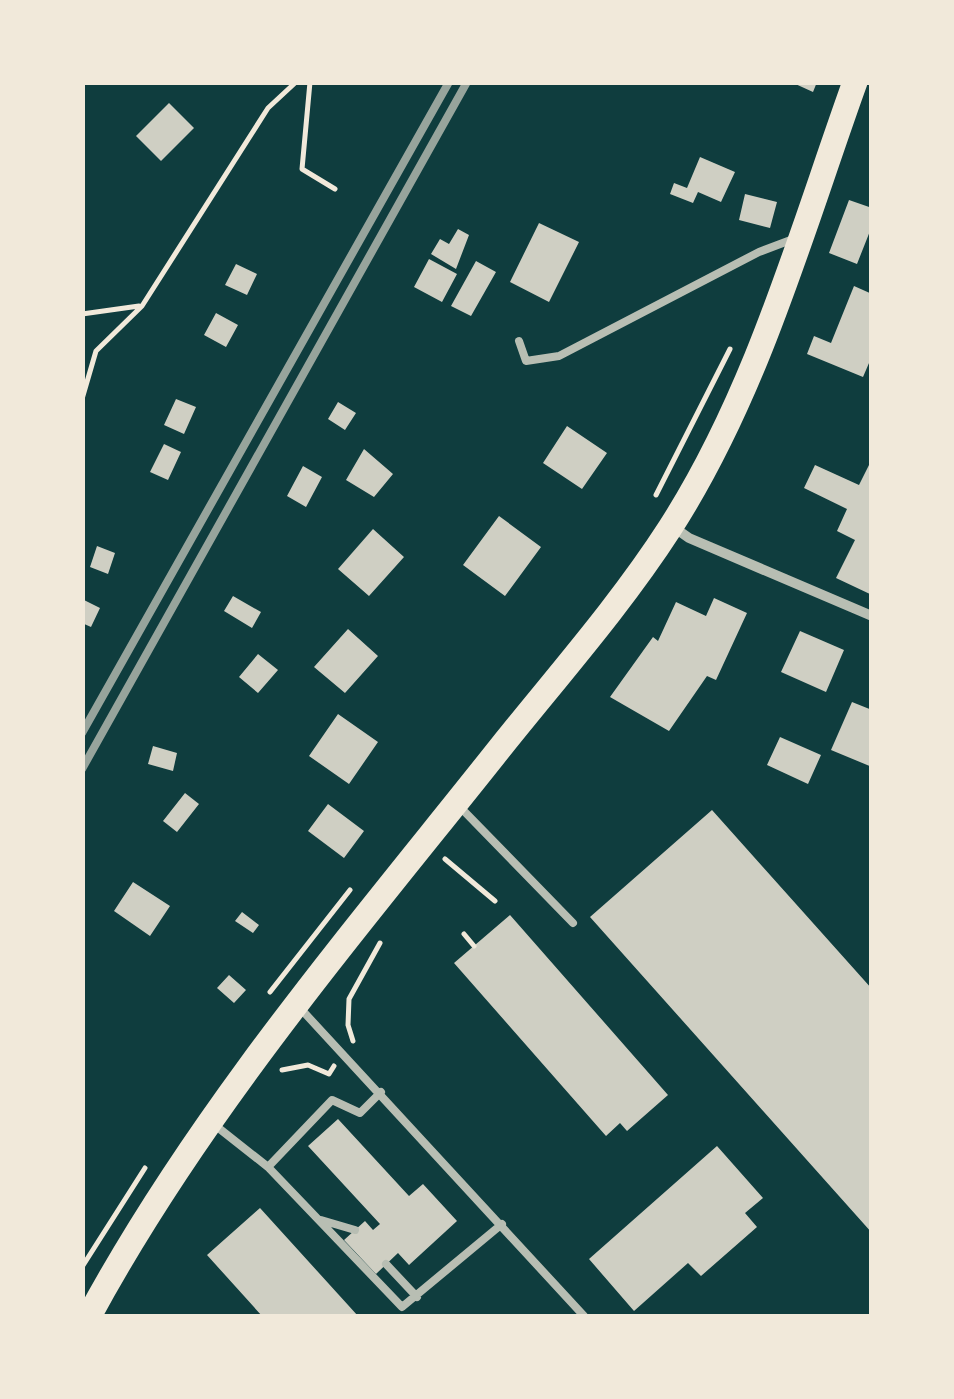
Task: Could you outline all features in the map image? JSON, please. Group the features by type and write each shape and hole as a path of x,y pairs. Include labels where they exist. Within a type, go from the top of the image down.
{"main road":[{"path":"89,1316 212,1124 297,1005 464,811 672,526 760,349 855,82"}],"street":[{"path":"672,526 689,538 872,616"}],"lane":[{"path":"518,341 526,361 559,356 759,252 800,237"},
{"path":"464,811 573,923"},
{"path":"297,1005 584,1316"},
{"path":"268,1166 332,1100 360,1113 381,1092"},
{"path":"212,1124 268,1166 402,1308 502,1224"},
{"path":"318,1219 355,1230"},
{"path":"386,1264 416,1297"}],"path":[{"path":"82,400 96,351 142,306 268,108 296,82"},
{"path":"310,82 302,169 335,188"},
{"path":"82,314 142,306"},
{"path":"648,512 735,338"},
{"path":"432,871 443,857 464,811"},
{"path":"443,857 495,901"},
{"path":"260,1006 358,880"},
{"path":"274,1075 284,1068 308,1065 329,1074 355,1038 348,1025 349,999 390,928"},
{"path":"464,934 474,946"},
{"path":"82,1267 152,1158"}],"building":[{"path":"791,82 817,82 813,92"},
{"path":"169,103 194,128 161,161 136,136"},
{"path":"700,157 735,172 721,202 698,192 693,203 670,194 674,183 687,188"},
{"path":"745,194 777,202 770,228 739,220"},
{"path":"849,200 872,208 872,226 857,264 829,253"},
{"path":"539,223 579,242 549,302 510,282"},
{"path":"458,229 469,235 456,269 431,254 440,239 449,244"},
{"path":"429,259 457,274 442,302 414,287"},
{"path":"476,261 496,272 471,316 451,306"},
{"path":"236,264 257,274 247,295 225,285"},
{"path":"854,286 872,294 872,356 863,377 807,354 814,336 831,343"},
{"path":"216,313 238,325 226,347 204,335"},
{"path":"176,399 196,407 184,434 164,425"},
{"path":"338,402 356,413 345,430 328,419"},
{"path":"567,426 607,453 582,489 543,463"},
{"path":"164,444 181,452 168,480 150,472"},
{"path":"364,449 393,474 374,497 346,480"},
{"path":"872,459 872,595 836,578 855,540 837,531 847,509 804,488 815,465 859,485"},
{"path":"303,466 322,477 306,507 287,496"},
{"path":"499,516 541,547 505,596 463,565"},
{"path":"373,529 404,557 369,596 338,569"},
{"path":"97,546 115,553 108,574 90,567"},
{"path":"233,596 261,612 252,628 224,611"},
{"path":"714,598 747,613 716,680 707,676 669,731 610,697 653,637 658,641 676,602 706,616"},
{"path":"82,599 100,608 91,627 82,623"},
{"path":"348,629 378,656 345,693 314,667"},
{"path":"800,631 844,650 826,692 781,672"},
{"path":"258,654 278,670 258,693 239,677"},
{"path":"852,702 872,710 872,767 831,750"},
{"path":"338,714 378,742 349,784 309,756"},
{"path":"780,737 821,755 808,784 767,765"},
{"path":"153,746 177,753 173,771 148,764"},
{"path":"185,793 199,804 177,832 163,821"},
{"path":"328,804 364,831 344,858 308,831"},
{"path":"712,810 872,989 872,1233 590,917"},
{"path":"133,882 170,906 150,936 114,911"},
{"path":"242,912 259,925 253,933 235,921"},
{"path":"510,915 668,1095 627,1131 620,1123 606,1136 454,963"},
{"path":"229,975 246,990 234,1003 217,988"},
{"path":"338,1119 409,1196 423,1184 457,1221 409,1265 398,1253 376,1274 344,1240 365,1221 373,1230 380,1224 308,1146"},
{"path":"717,1146 763,1198 745,1213 757,1227 701,1276 688,1263 634,1311 589,1259"},
{"path":"260,1208 358,1316 262,1316 207,1255"}],"railway":[{"path":"82,733 449,82"},
{"path":"82,769 467,82"}]}
